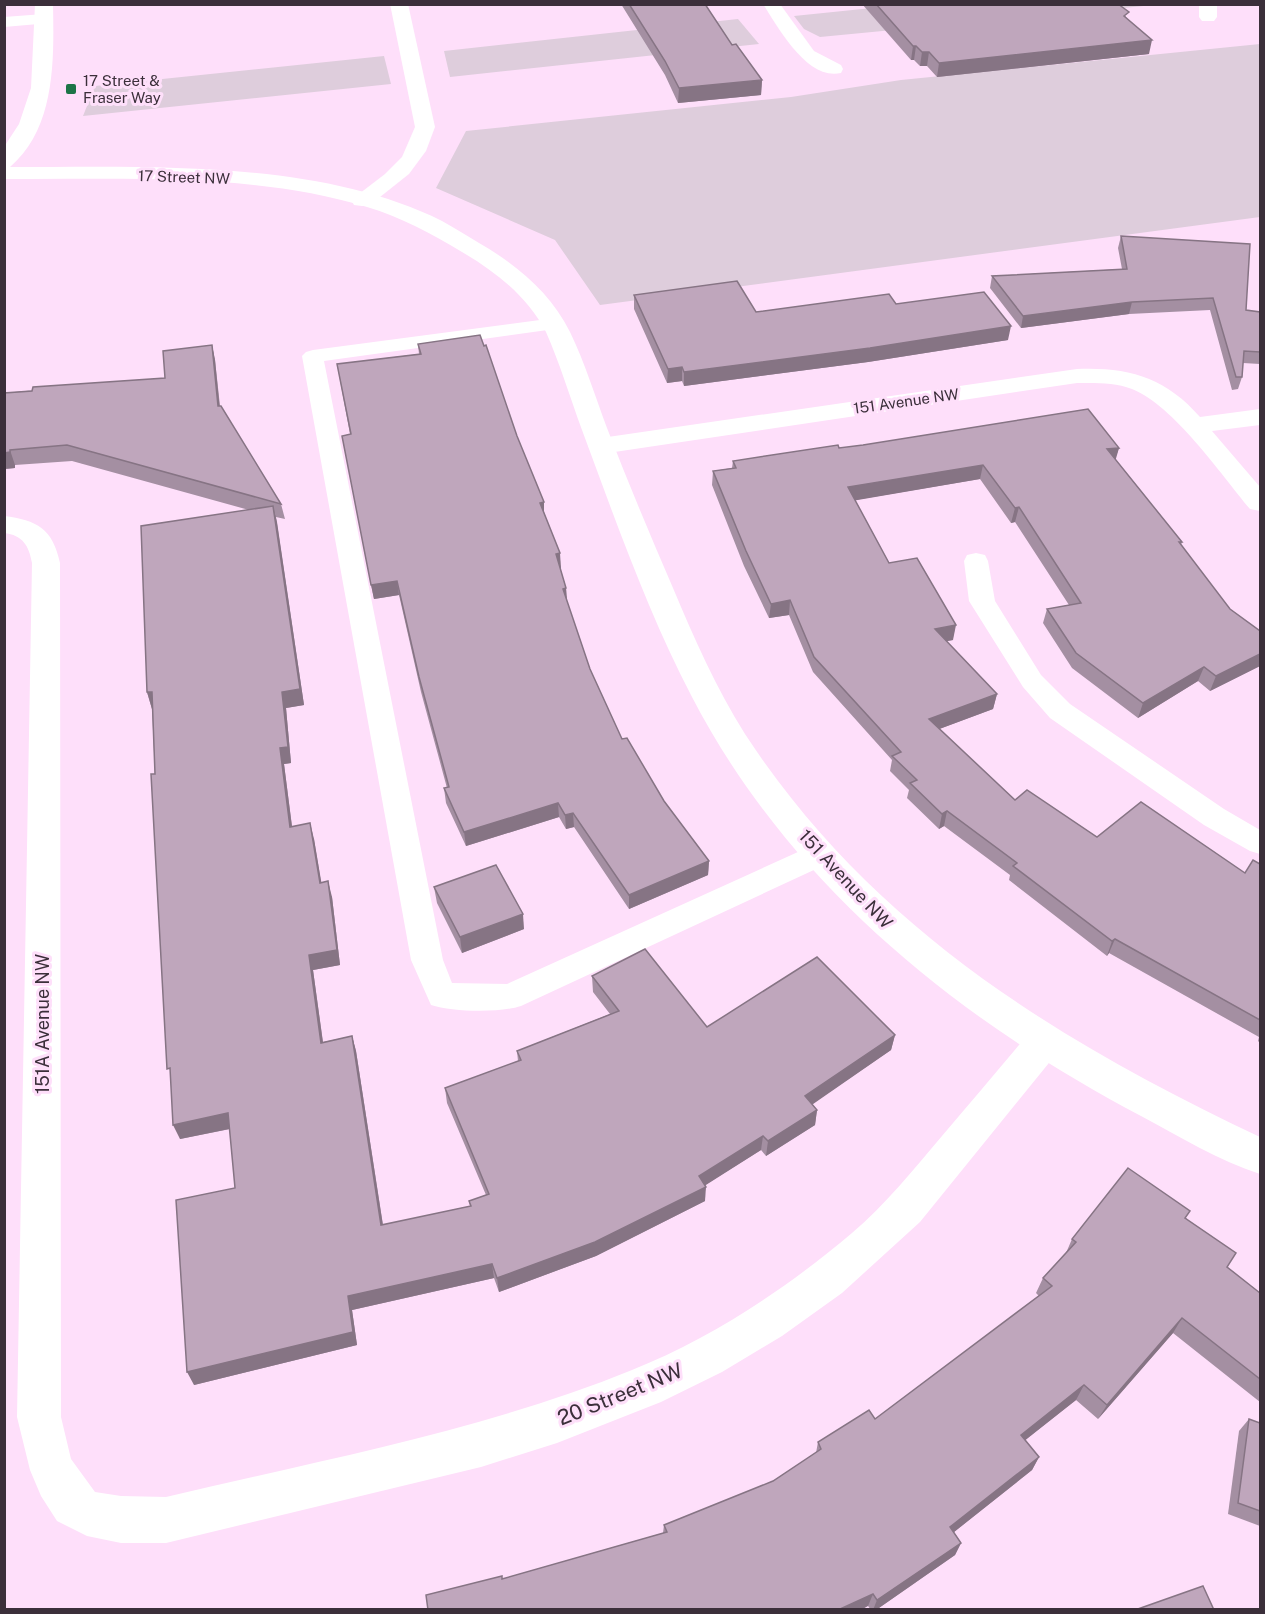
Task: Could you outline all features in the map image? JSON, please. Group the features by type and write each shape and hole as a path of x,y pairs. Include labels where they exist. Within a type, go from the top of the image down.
{"street":[{"path":"362,200 391,181 406,166 422,139 425,127 399,4"},
{"path":"771,4 807,55 834,69"},
{"path":"4,22 44,12 43,78 35,113 21,140 4,162"},
{"name":"17 Street NW","path":"4,173 244,179 322,190 362,200"},
{"name":"151 Avenue NW","path":"362,200 423,221 481,253 530,292 555,324 601,446 687,655 713,708 747,764 819,855 908,943 965,989 1044,1042 1114,1084 1260,1156"},
{"name":"151 Avenue NW","path":"601,446 1097,375 1140,382 1159,391 1175,404 1194,425 1260,503"},
{"path":"1194,425 1260,417"},
{"name":"151A Avenue NW","path":"19,528 43,546 46,563 39,1417 46,1454 60,1486 78,1509"},
{"name":"20 Street NW","path":"78,1509 127,1520 166,1520 481,1444 557,1421 645,1387 707,1357 776,1315 827,1279 868,1245 906,1209 1044,1042"}],"lane":[{"path":"555,324 313,356 427,960 442,996 510,997 819,855"},
{"path":"976,561 982,601 1032,681 1060,711 1214,817 1260,843"}],"shaded area":[{"path":"911,4 1154,5 820,37 804,29 794,16"},
{"path":"738,19 759,44 450,77 444,51"},
{"path":"1260,44 1260,217 600,305 555,240 436,188 466,131 791,97 901,80"},
{"path":"384,56 391,84 83,116 95,86"}],"building":[{"path":"629,4 705,4 732,45 736,44 762,80 679,88"},
{"path":"876,4 1118,4 1129,12 1124,16 1152,40 939,63 929,52 922,52 913,46"},
{"path":"1121,236 1250,244 1246,310 1260,312 1260,352 1244,351 1242,377 1236,377 1213,298 1132,302 1023,316 992,276 1127,269"},
{"path":"737,281 756,312 889,294 896,304 984,292 1011,326 870,348 684,372 682,367 668,369 634,295"},
{"path":"480,335 484,346 486,345 517,436 544,502 540,503 560,553 556,554 566,588 563,589 590,669 622,739 627,738 664,801 709,861 629,895 573,813 565,815 558,803 464,832 444,788 449,787 419,677 397,581 371,585 342,436 351,434 337,364 421,354 418,344"},
{"path":"212,345 218,406 221,406 281,504 67,445 10,450 4,453 4,393 32,391 33,387 165,378 163,351"},
{"path":"1088,409 1119,448 1107,449 1182,542 1179,542 1230,609 1260,631 1260,654 1216,676 1204,667 1143,703 1076,653 1047,609 1081,603 1019,507 1015,508 983,465 848,487 889,563 917,558 956,625 935,629 997,694 929,719 1015,800 1027,790 1097,837 1141,802 1245,873 1253,860 1260,864 1260,1020 1115,939 1112,941 1013,866 1017,863 947,811 942,814 910,783 917,780 892,756 901,752 814,657 790,600 771,604 713,471 736,468 733,461 838,445 839,448 863,445"},
{"path":"273,506 300,689 282,692 288,747 280,748 290,827 310,823 320,883 328,881 337,950 309,955 321,1043 352,1036 381,1225 471,1206 469,1201 489,1194 445,1088 521,1060 517,1051 619,1011 592,976 645,949 707,1027 817,957 895,1035 805,1096 817,1110 768,1141 763,1136 699,1176 706,1187 595,1242 497,1278 492,1264 348,1296 353,1332 187,1372 176,1200 235,1188 228,1113 173,1125 170,1068 167,1069 151,774 155,774 152,692 147,692 141,526"},
{"path":"496,865 523,914 460,937 434,887"},
{"path":"1128,1168 1190,1211 1185,1218 1236,1253 1227,1267 1260,1293 1260,1379 1182,1318 1107,1405 1084,1385 1021,1435 1039,1457 950,1527 961,1543 877,1600 873,1594 838,1610 428,1610 426,1595 502,1576 502,1579 667,1532 664,1525 773,1481 821,1449 818,1442 869,1410 875,1419 1052,1286 1043,1278 1076,1242 1072,1239"},
{"path":"1249,1419 1260,1423 1260,1511 1238,1503"},
{"path":"1203,1586 1214,1610 1135,1610"}],"place":[{"name":"17 Street & Fraser Way","path":"71,89"}]}
